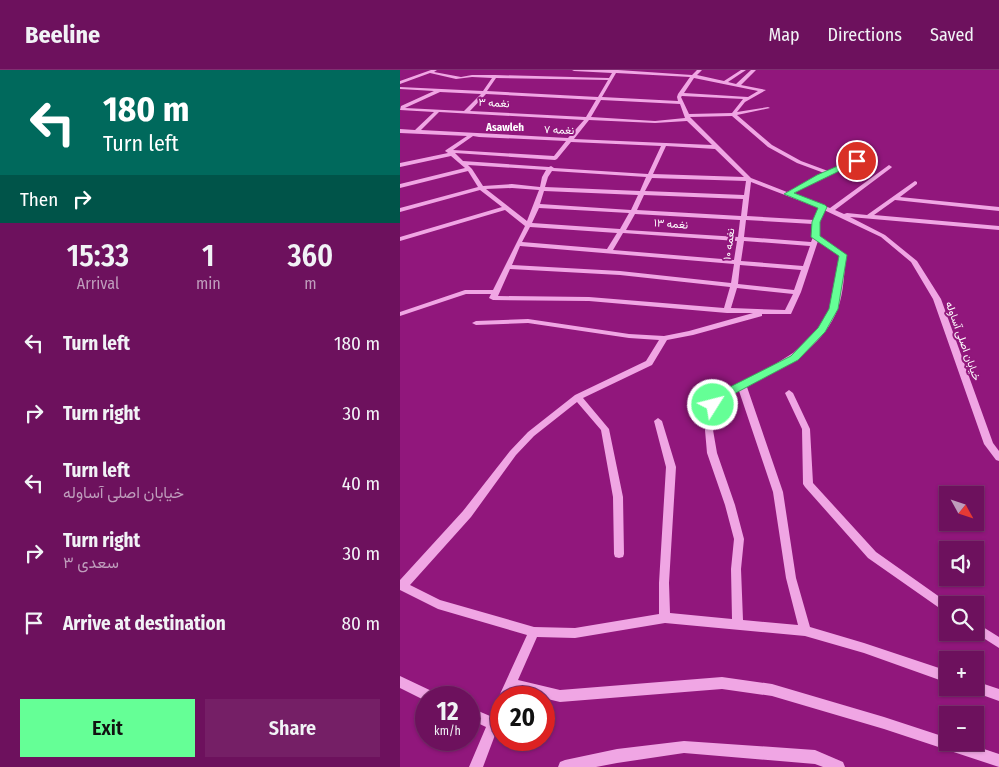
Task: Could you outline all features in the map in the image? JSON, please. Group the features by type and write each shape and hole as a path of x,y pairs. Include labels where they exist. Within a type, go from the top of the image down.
{"street":[{"path":"574,70 694,76 764,89 743,101 733,114"},
{"path":"680,94 700,70"},
{"path":"726,82 744,70"},
{"path":"738,85 754,70"},
{"path":"400,83 430,71 454,78 495,76 610,79"},
{"path":"400,165 450,152 555,158 588,118 615,71"},
{"path":"466,112 495,76"},
{"path":"400,88 681,102"},
{"path":"400,109 439,90"},
{"path":"680,94 747,98"},
{"name":"خیابان اصلی آساوله","path":"680,94 679,97 688,118 749,179 839,214 883,236 914,261 937,299 989,444 999,458"},
{"path":"588,118 655,122 733,114 768,108"},
{"name":"نغمه ۳","path":"400,109 588,118"},
{"path":"416,132 439,110"},
{"path":"733,114 770,146 799,162 828,173"},
{"name":"نغمه ۷","path":"400,131 717,147"},
{"path":"450,152 473,134"},
{"path":"609,251 633,212 664,145"},
{"path":"450,152 469,169 481,188 528,225"},
{"path":"788,194 828,173 872,154"},
{"path":"462,163 650,176 749,179"},
{"path":"551,168 544,177 542,189 528,225 493,298 589,299 728,311 788,312 797,292 814,240 816,222 827,209 889,167"},
{"path":"400,186 469,169"},
{"name":"نغمه ۱۰","path":"728,311 734,286 749,179"},
{"path":"867,218 915,183"},
{"path":"400,210 481,188 512,186 542,189 745,197"},
{"path":"894,198 999,209"},
{"path":"535,206 816,222"},
{"path":"400,239 506,208"},
{"path":"839,214 867,218 902,218 999,228"},
{"name":"نغمه ۱۳","path":"528,225 740,238 814,240"},
{"path":"738,625 736,569 739,539 730,505 712,453 708,430 713,405 724,395 795,358 822,330 834,309 843,255 814,240"},
{"path":"518,244 805,268"},
{"path":"508,267 620,273 797,292"},
{"path":"400,314 466,292 496,292"},
{"path":"476,323 528,321 629,336 664,338 690,333 766,312"},
{"path":"664,338 648,363 578,398 531,434 513,453 468,514 401,585 438,604 534,632 574,633 665,618 805,631 864,648 939,674"},
{"path":"742,386 778,492 791,578 805,631"},
{"path":"789,393 806,429 808,484 830,506 872,555 939,603"},
{"path":"578,398 605,429 618,497 619,554"},
{"path":"658,421 671,467 664,583 665,618"},
{"path":"534,632 510,684 560,696 722,683 772,690 902,729 999,761"},
{"path":"984,633 999,644"},
{"path":"400,682 415,689"},
{"path":"984,690 999,695"},
{"path":"476,767 490,732"},
{"path":"564,767 617,756 684,747 815,757 838,767"}],"district":[{"name":"Asawleh","path":"505,127"}],"route":[{"path":"713,405 724,395 795,358 822,330 834,309 843,255 816,237 816,222 823,207 788,194 819,177 857,161"}]}
